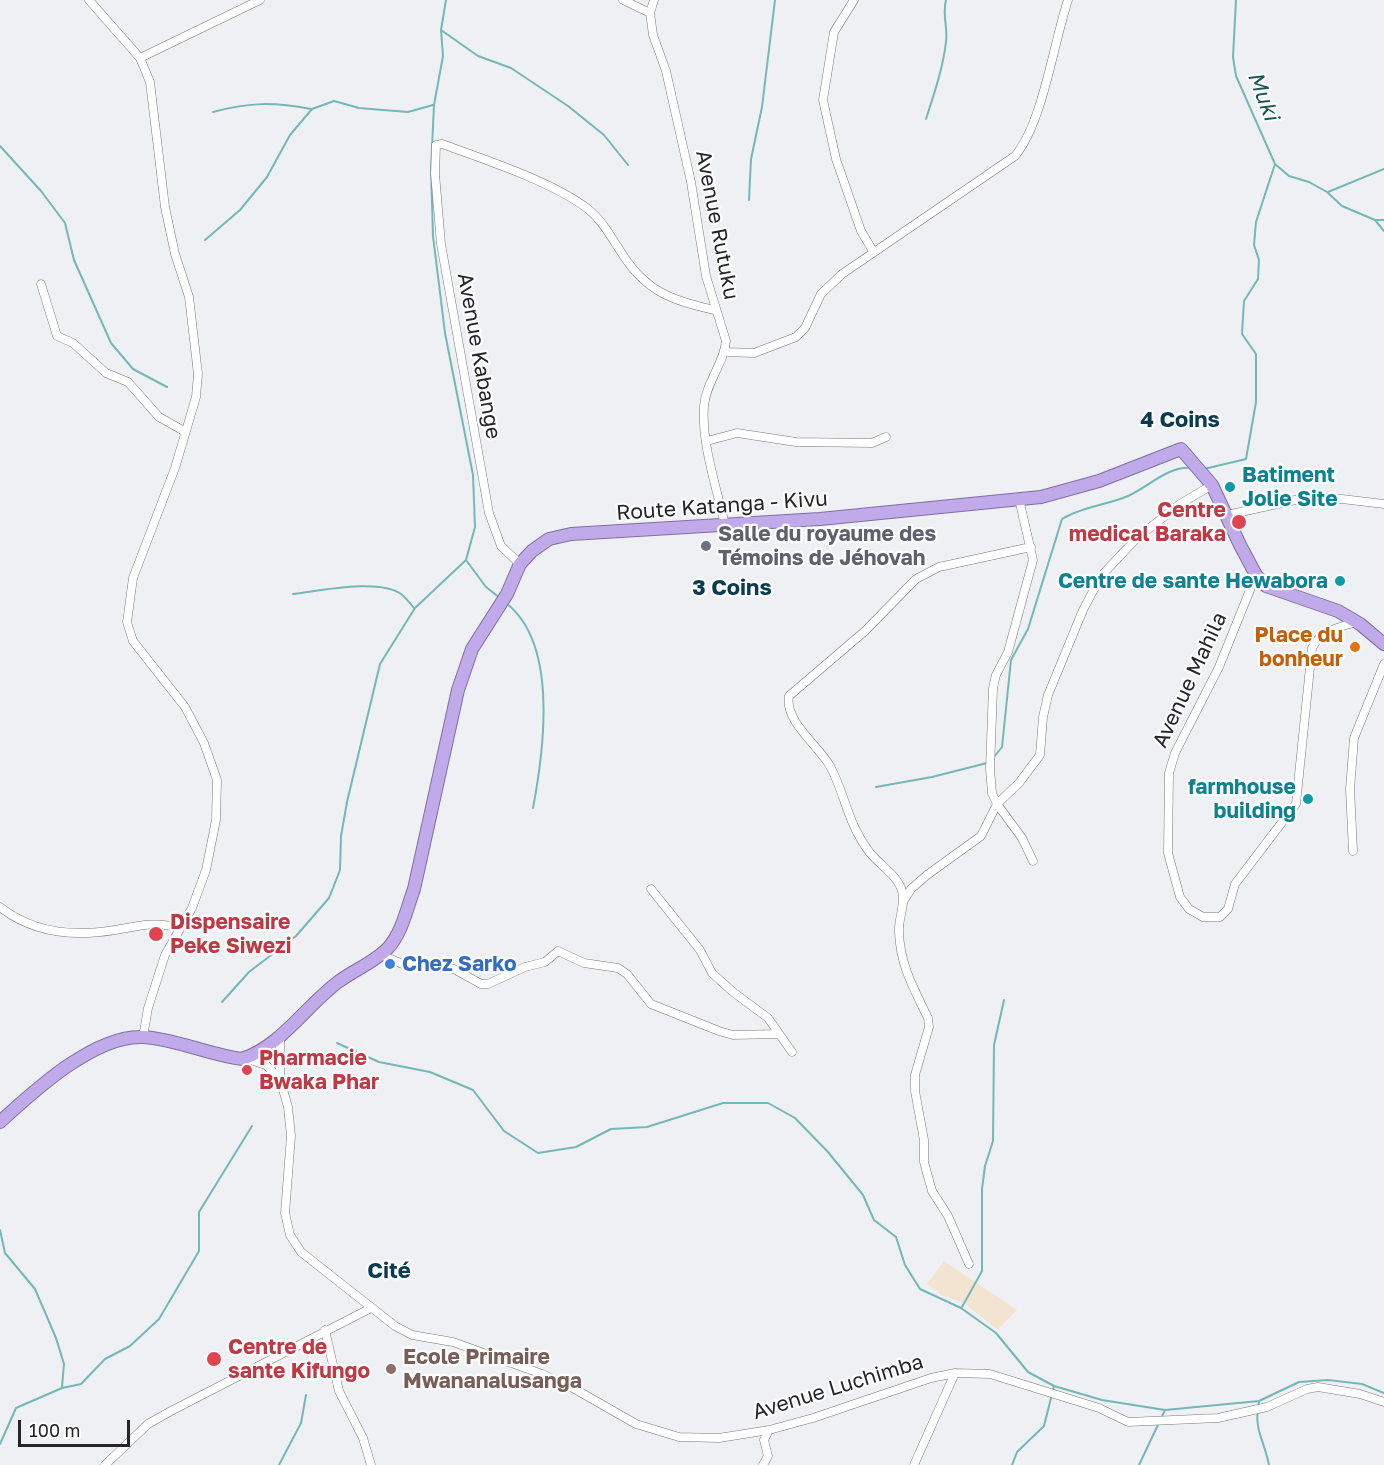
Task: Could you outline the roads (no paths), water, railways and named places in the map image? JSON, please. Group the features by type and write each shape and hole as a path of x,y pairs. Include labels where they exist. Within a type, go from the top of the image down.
{"highway":[{"name":"Route Katanga - Kivu","path":"243,1059 269,1047 329,989 381,955 397,933 414,889 465,666 472,649 507,594 520,564 532,550 549,539 571,534 820,519 1019,499 1071,490 1176,450 1182,451 1212,485 1256,575"},
{"path":"1256,575 1266,586 1325,605 1356,622 1384,644"},
{"path":"0,1122 87,1053 123,1039 143,1037 243,1059"}],"street":[{"path":"89,0 140,58 146,69 153,94 165,207 175,254 189,297 196,345 198,383 169,486 133,578 127,622 133,641 195,723 212,760 217,780 217,809 211,854 192,908 165,955 156,981 143,1037"},
{"path":"140,58 260,0"},
{"path":"623,0 650,13"},
{"name":"Avenue Rutuku","path":"654,0 650,13 653,35 666,71 691,182 697,229 715,310 724,330 725,352"},
{"path":"854,0 834,32 823,100 836,159 861,231 873,251"},
{"path":"725,525 708,441 704,407 707,388 725,352 754,353 796,337 805,328 820,294 842,274 1015,156 1027,142 1068,0"},
{"name":"Avenue Kabange","path":"520,564 501,546 489,513 441,244 435,174 436,145 442,144 500,165 585,207 597,217 624,257 648,286 673,299 715,310"},
{"path":"41,284 57,336 73,343 106,373 128,382 159,417 184,431"},
{"path":"708,441 737,434 796,442 872,443 886,437"},
{"path":"969,1264 948,1216 932,1191 924,1162 924,1140 916,1108 915,1075 929,1027 928,1018 901,959 898,927 904,900 910,889 981,836 997,804 1019,783 1040,755 1043,717 1048,695 1083,610 1101,576 1124,549 1137,538 1180,504 1212,485"},
{"path":"1019,499 1032,560 1026,592 1008,652 996,675 993,688 990,769 992,793 997,804 1012,822 1033,861"},
{"path":"1227,515 1300,499 1342,499 1384,504"},
{"path":"904,900 898,884 871,854 851,823 830,766 798,725 791,713 789,696 865,631 916,579 939,567 1008,550 1031,547"},
{"name":"Avenue Mahila","path":"1256,575 1219,667 1175,753 1169,773 1168,853 1180,897 1189,909 1203,917 1220,918 1228,909 1234,884 1296,804 1312,648 1316,638 1325,632 1356,622"},
{"path":"1353,851 1350,789 1354,738 1384,664"},
{"path":"651,889 700,950 712,973 768,1018 792,1052"},
{"path":"0,907 28,925 66,933 98,932 160,922 179,928"},
{"path":"381,955 405,965 454,969 481,984 488,984 525,967 545,962 558,951 584,963 618,968 627,974 651,1004 719,1031 733,1035 778,1034"},
{"name":"Avenue Luchimba","path":"280,1036 280,1079 288,1107 291,1136 285,1213 290,1235 301,1252 371,1308 412,1335 453,1342 542,1374 573,1388 636,1424 655,1431 679,1437 719,1438 769,1430 813,1418 931,1378 955,1373 990,1374 1088,1404 1119,1419 1136,1422 1171,1418 1218,1418 1267,1407 1307,1389 1318,1387 1384,1402"},
{"path":"243,1059 256,1060 266,1065 280,1079"},
{"path":"105,1465 156,1420 371,1308"},
{"path":"325,1330 339,1391 363,1438 371,1465"},
{"path":"914,1465 955,1373"},
{"path":"763,1465 768,1456 764,1440 769,1430"}],"waterway":[{"path":"222,1002 249,972 296,936 329,898 340,870 341,836 347,802 380,664 415,608 466,560 475,527 473,475 445,333 433,236 431,169 434,105 443,56 441,30 446,0"},
{"path":"749,200 751,159 762,107 775,0"},
{"path":"926,119 945,52 946,0"},
{"name":"Muki","path":"1236,0 1233,57 1236,76 1275,164 1289,176 1309,182 1327,192 1342,206 1375,220 1384,231"},
{"path":"441,30 478,56 511,68 568,106 604,135 628,165"},
{"path":"205,240 240,210 267,177 290,135 312,109 334,101 359,108 408,112 433,105"},
{"path":"213,112 262,104 311,109"},
{"path":"0,146 41,191 65,223 74,260 111,343 133,369 167,387"},
{"path":"1204,469 1246,459 1256,402 1256,354 1242,334 1244,301 1258,279 1259,260 1254,245 1256,222 1275,164"},
{"path":"1328,192 1384,169"},
{"path":"1375,220 1384,220"},
{"path":"994,757 1002,747 1011,660 1028,629 1062,519 1128,496 1167,473 1192,468"},
{"path":"466,560 486,587 500,598"},
{"path":"293,594 348,587 378,587 391,589 401,594 414,608"},
{"path":"506,603 523,621 534,644 541,671 544,699 543,728 533,808"},
{"path":"876,787 932,777 987,763"},
{"path":"962,1307 982,1271 982,1189 985,1166 993,1141 994,1045 1004,1000"},
{"path":"337,1043 379,1062 430,1072 473,1090 504,1131 538,1153 576,1147 611,1129 647,1127 723,1103 768,1103 795,1118 828,1152 863,1195 874,1220 896,1237 905,1265 920,1289 961,1308 996,1333 1028,1372 1054,1386 1102,1400 1165,1410 1259,1401 1299,1382 1328,1380 1362,1384 1384,1393"},
{"path":"0,1444 16,1408 62,1388 81,1384 105,1359 130,1346 159,1319 199,1251 199,1212 252,1126"},
{"path":"0,1230 5,1253 35,1289 56,1338 64,1364 62,1387"},
{"path":"1012,1465 1017,1452 1044,1426 1054,1386"},
{"path":"279,1465 301,1423 306,1395"},
{"path":"1259,1402 1258,1427 1269,1465"},
{"path":"1139,1465 1165,1410"}],"place":[{"name":"Batiment Jolie Site","path":"1230,487"},
{"name":"Centre medical Baraka","path":"1239,522"},
{"name":"Salle du royaume des Témoins de Jéhovah","path":"706,546"},
{"name":"Centre de sante Hewabora","path":"1340,581"},
{"name":"Place du bonheur","path":"1355,647"},
{"name":"farmhouse building","path":"1308,799"},
{"name":"Dispensaire Peke Siwezi","path":"156,934"},
{"name":"Chez Sarko","path":"390,964"},
{"name":"Pharmacie Bwaka Phar","path":"247,1070"},
{"name":"Centre de sante Kifungo","path":"214,1359"},
{"name":"Ecole Primaire Mwananalusanga","path":"391,1369"}],"district":[{"name":"4 Coins","path":"1180,420"},
{"name":"3 Coins","path":"732,588"},
{"name":"Cité","path":"389,1271"}]}
